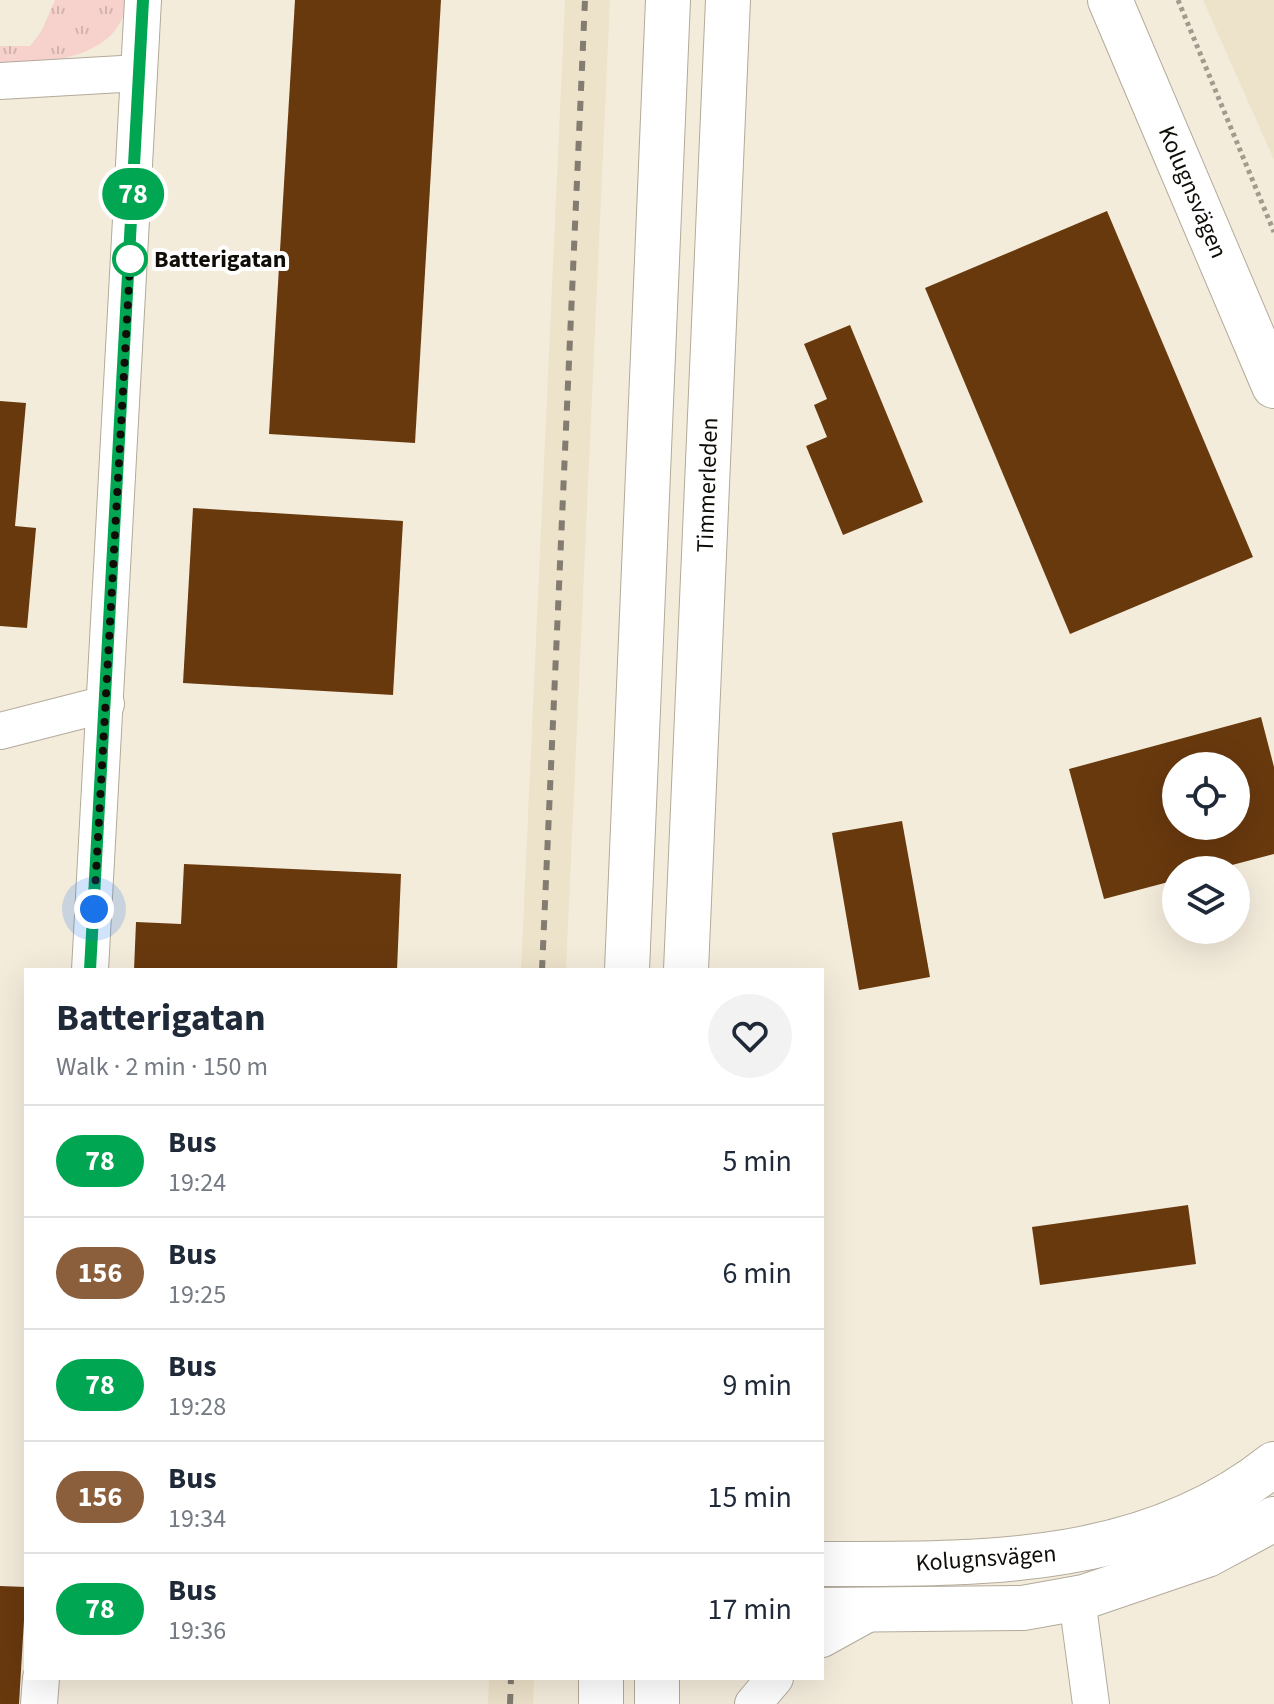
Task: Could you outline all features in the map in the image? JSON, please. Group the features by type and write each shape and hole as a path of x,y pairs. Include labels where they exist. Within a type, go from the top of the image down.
{"main road":[{"path":"627,968 668,0"},
{"name":"Timmerleden","path":"686,968 728,0"},
{"name":"Kolugnsvägen","path":"1110,0 1274,386"},
{"name":"Kolugnsvägen","path":"824,1564 1026,1560 1106,1545 1219,1500 1274,1464"},
{"name":"Kolugnsvägen","path":"824,1610 871,1612 1023,1608 1077,1599 1150,1577 1207,1555 1274,1519"},
{"name":"Kolugnsvägen","path":"1207,1555 1274,1546"},
{"path":"601,1680 601,1704"},
{"path":"657,1680 657,1704"}],"street":[{"path":"90,968 143,0"},
{"path":"0,81 139,73"},
{"path":"0,731 106,704"},
{"path":"1077,1599 1091,1704"},
{"name":"Kolugnsvägen","path":"824,1638 871,1612"},
{"path":"39,1704 41,1680"},
{"path":"753,1704 773,1680"}],"path":[{"path":"1178,0 1274,232"}],"shaded area":[{"path":"565,0 610,0 566,968 521,968"},
{"path":"1203,0 1274,0 1274,160"},
{"path":"489,1680 534,1680 533,1704 488,1704"}],"green space":[{"path":"55,0 126,0 122,19 112,34 97,46 59,59 0,65 0,46 30,46 41,32"}],"building":[{"path":"295,0 441,0 415,443 269,434"},
{"path":"1107,211 1253,557 1070,634 925,288"},
{"path":"850,325 923,502 843,535 806,446 827,437 814,405 827,399 804,344"},
{"path":"0,401 26,403 15,526 36,528 27,628 0,626"},
{"path":"193,508 403,521 393,695 183,683"},
{"path":"1261,717 1274,767 1274,854 1250,860 1250,856 1162,856 1162,884 1104,899 1069,769"},
{"path":"902,821 930,977 859,990 832,833"},
{"path":"184,864 401,874 397,968 134,968 136,922 181,924"},
{"path":"1188,1205 1196,1264 1040,1285 1032,1227"},
{"path":"0,1586 24,1587 19,1704 0,1704"}],"railway":[{"path":"542,968 585,0"},
{"path":"510,1704 511,1680"}],"bus line":[{"name":"78","path":"90,968 143,0"}],"place":[{"name":"Batterigatan","path":"130,259"}],"route":[{"path":"94,909 131,247 130,259"}]}
